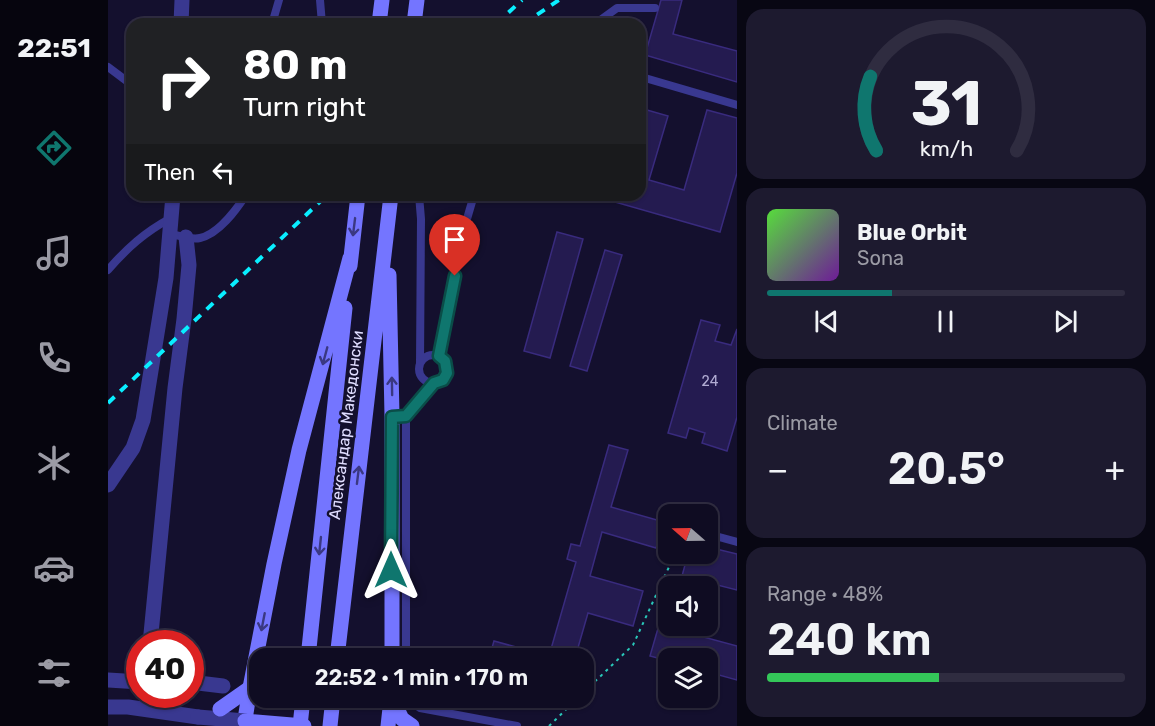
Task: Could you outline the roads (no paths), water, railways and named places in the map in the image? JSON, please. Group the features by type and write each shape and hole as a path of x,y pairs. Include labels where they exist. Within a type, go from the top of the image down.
{"street":[{"path":"181,18 182,0"},
{"path":"380,18 382,0"},
{"path":"415,18 417,0"},
{"path":"108,485 133,448 142,420 166,278 173,201"},
{"name":"Александар Македонски","path":"309,648 357,201"},
{"name":"Александар Македонски","path":"338,648 390,201"},
{"path":"388,219 399,416 391,570 392,648"},
{"path":"151,630 189,265 186,237"},
{"path":"258,648 299,450 350,258"},
{"path":"108,680 126,681"},
{"path":"204,684 223,686"},
{"path":"198,717 220,709 249,689"},
{"path":"245,723 249,695"},
{"path":"108,707 128,707 245,723 302,726 303,708"},
{"path":"330,726 332,708"},
{"path":"388,726 390,708"},
{"path":"396,708 402,719 412,726"}],"lane":[{"path":"274,18 279,0"},
{"path":"320,0 322,18"},
{"path":"603,18 617,8 655,8"},
{"path":"108,67 126,80"},
{"path":"646,78 736,105"},
{"path":"171,234 201,238 217,228 242,201"},
{"path":"420,201 419,369 423,379 434,383"},
{"path":"439,356 464,229 472,201"},
{"path":"108,270 124,250 139,237 172,217"},
{"path":"406,648 399,416 434,383 443,380 447,373 445,361 439,356 426,357 420,364"},
{"path":"718,537 736,542"},
{"path":"219,726 223,686"},
{"path":"420,708 517,726"}],"railway":[{"path":"502,18 522,0"},
{"path":"532,18 559,0"},
{"path":"108,403 321,201"}]}
